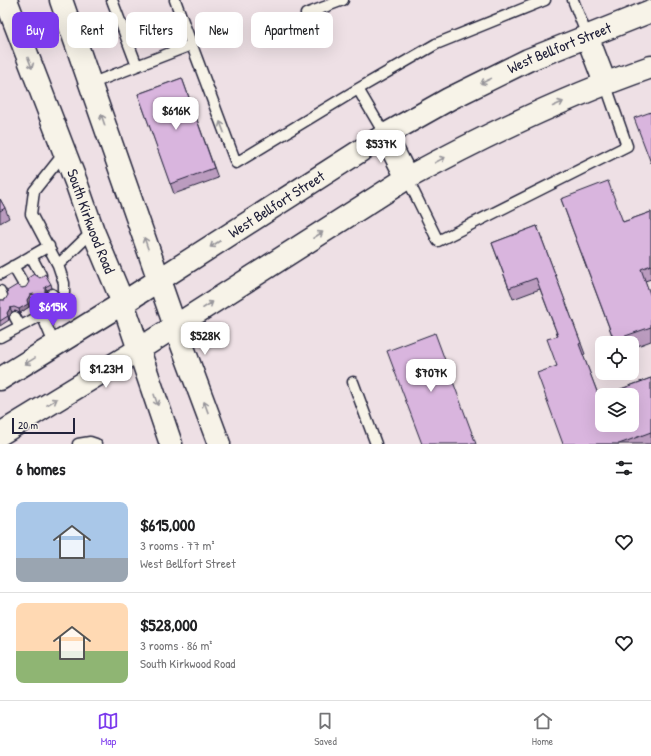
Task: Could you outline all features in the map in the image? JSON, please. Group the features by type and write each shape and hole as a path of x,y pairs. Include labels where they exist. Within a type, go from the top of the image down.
{"main road":[{"name":"South Kirkwood Road","path":"6,0 123,304 171,444"},
{"path":"61,0 175,326 220,444"},
{"name":"West Bellfort Street","path":"0,379 123,304 159,279 385,135 449,99 521,63 651,11"},
{"path":"587,36 605,83"},
{"path":"0,434 138,350 407,178 452,153 522,120 605,83 651,67"},
{"path":"385,135 407,178"}],"lane":[{"path":"112,0 136,66"},
{"path":"175,0 236,163 358,89 436,44 545,0"},
{"path":"311,12 343,0"},
{"path":"573,0 587,36"},
{"path":"90,84 191,45"},
{"path":"407,178 438,241 627,146 605,83"},
{"path":"358,89 385,135"},
{"path":"0,337 42,315 54,298 64,293 64,283 58,265 31,214 34,191 65,152"},
{"path":"58,265 94,231"},
{"path":"0,274 49,246"},
{"path":"31,256 41,275"},
{"path":"13,266 24,285"},
{"path":"35,304 42,315 55,346"},
{"path":"15,317 20,326"},
{"path":"353,382 376,444"},
{"path":"78,444 90,442 96,444"}],"building":[{"path":"182,78 214,168 170,184 138,94"},
{"path":"651,112 651,163 634,118"},
{"path":"608,181 623,222 651,212 651,265 641,269 651,297 651,327 625,336 612,336 561,199"},
{"path":"0,199 5,208 0,211"},
{"path":"537,226 581,343 579,344 596,388 595,432 639,432 639,388 624,388 651,378 651,432 619,444 563,444 537,373 557,366 547,339 558,336 536,278 509,288 492,243"},
{"path":"34,274 40,278 45,274 51,284 45,287 45,293 39,297 34,294 30,295 27,300 28,304 19,309 14,307 10,308 7,313 8,316 0,321 0,300 5,300 8,295 7,291 17,285 22,288 26,287 29,282 28,278"},
{"path":"435,333 476,444 422,444 387,351"}]}
